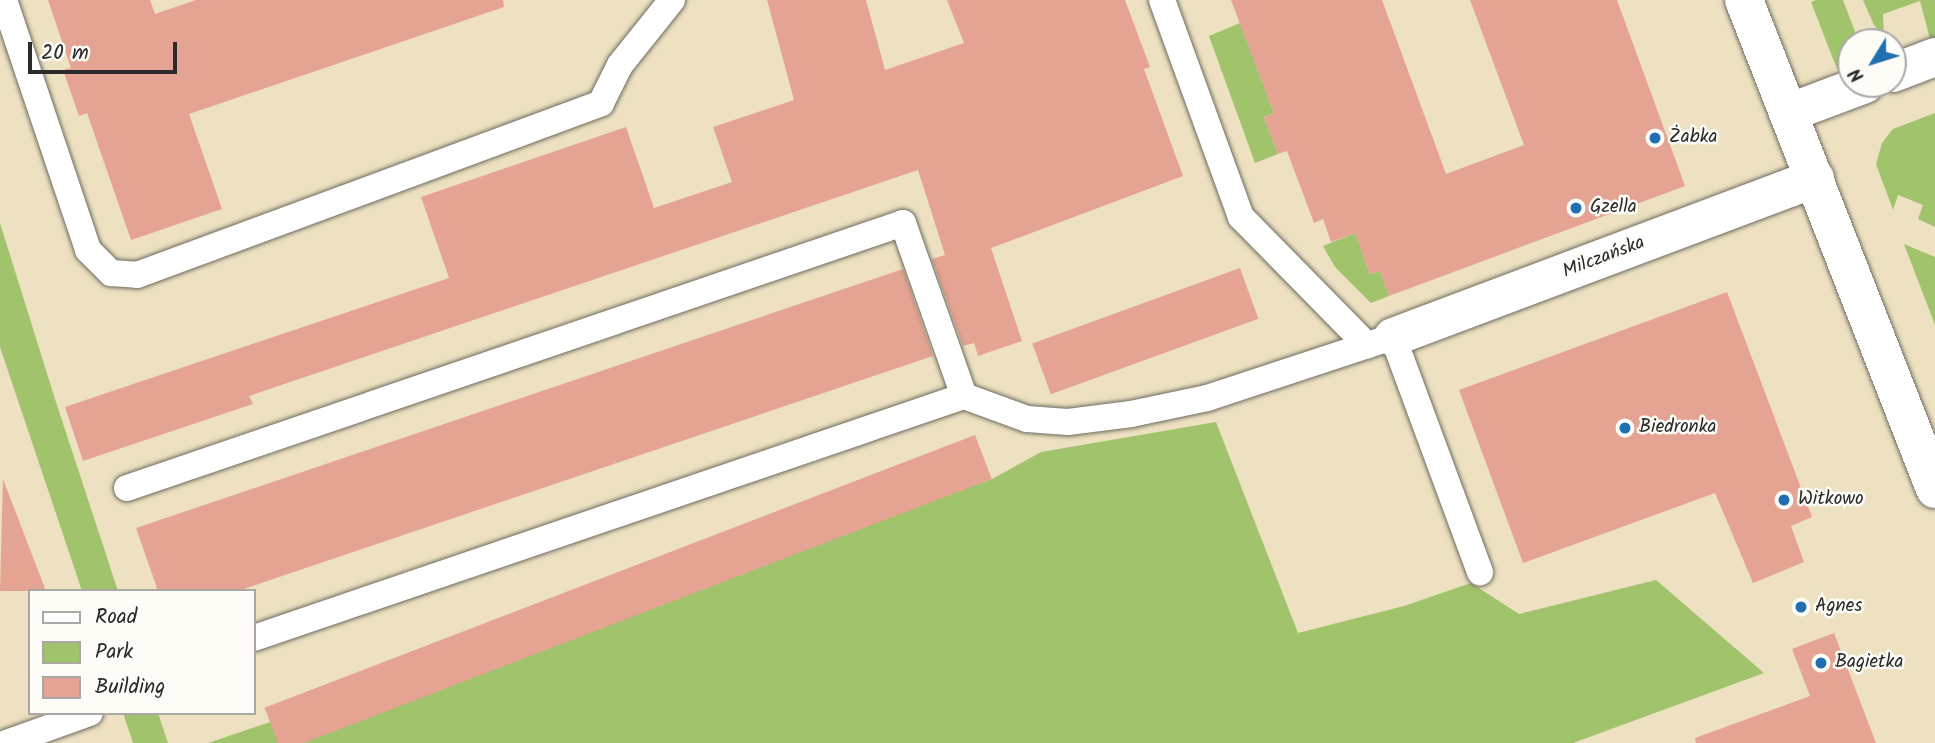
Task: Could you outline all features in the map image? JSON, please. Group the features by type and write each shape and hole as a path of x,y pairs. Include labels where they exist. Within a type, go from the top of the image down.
{"street":[{"path":"1744,0 1935,489"},
{"path":"1907,68 1935,57"},
{"path":"1788,113 1837,95"},
{"name":"Milczańska","path":"1380,341 1815,178"}],"lane":[{"path":"4,0 88,250 111,273 137,275 601,103 620,65 670,7 672,0"},
{"path":"1162,0 1241,217 1380,341 1480,572"},
{"path":"127,488 903,223 964,396"},
{"path":"256,637 964,396 1027,419 1068,422 1207,398 1380,341"},
{"path":"6,743 84,715"}],"green space":[{"path":"1843,0 1854,28 1837,28 1837,69 1811,2"},
{"path":"1863,0 1935,0 1935,37 1930,39 1920,1 1883,14 1884,28 1874,25"},
{"path":"1240,23 1274,113 1264,117 1278,154 1255,163 1209,36"},
{"path":"1935,113 1935,227 1918,219 1923,205 1898,195 1893,210 1876,164 1882,143 1893,129"},
{"path":"0,223 117,589 81,589 0,347"},
{"path":"1355,233 1370,274 1380,271 1389,296 1371,303 1335,267 1323,246"},
{"path":"1904,244 1935,257 1935,325"},
{"path":"1216,422 1298,633 1404,606 1471,583 1519,614 1656,580 1764,673 1573,743 208,743 992,479 1041,452"},
{"path":"124,715 159,715 168,743 133,743"}],"building":[{"path":"48,0 150,0 155,14 196,0 503,0 504,7 189,114 222,209 131,240 87,113 79,116 63,70 71,68"},
{"path":"767,0 866,0 885,70 964,43 947,0 1125,0 1150,67 1144,69 1183,176 991,248 1022,341 978,356 974,343 963,346 932,259 945,255 918,170 249,396 253,404 83,461 65,407 449,278 421,197 626,127 654,208 732,182 713,127 794,100"},
{"path":"1231,0 1382,0 1446,174 1524,145 1470,0 1617,0 1685,186 1389,296 1380,271 1370,274 1355,233 1331,242 1323,219 1314,223 1287,151 1278,154 1264,117 1274,113"},
{"path":"1240,268 1258,319 1051,394 1032,344"},
{"path":"903,269 933,356 244,589 157,589 136,528"},
{"name":"Biedronka","path":"1727,292 1812,517 1791,526 1804,562 1753,583 1715,493 1523,563 1459,390"},
{"path":"975,435 992,479 304,743 278,743 265,708"},
{"path":"3,479 45,589 0,591"},
{"path":"1834,633 1876,743 1696,743 1695,738 1810,696 1792,649"}],"place":[{"name":"Żabka","path":"1655,138"},
{"name":"Gzella","path":"1576,208"},
{"name":"Biedronka","path":"1625,428"},
{"name":"Witkowo","path":"1784,500"},
{"name":"Agnes","path":"1801,607"},
{"name":"Bagietka","path":"1821,663"}]}
